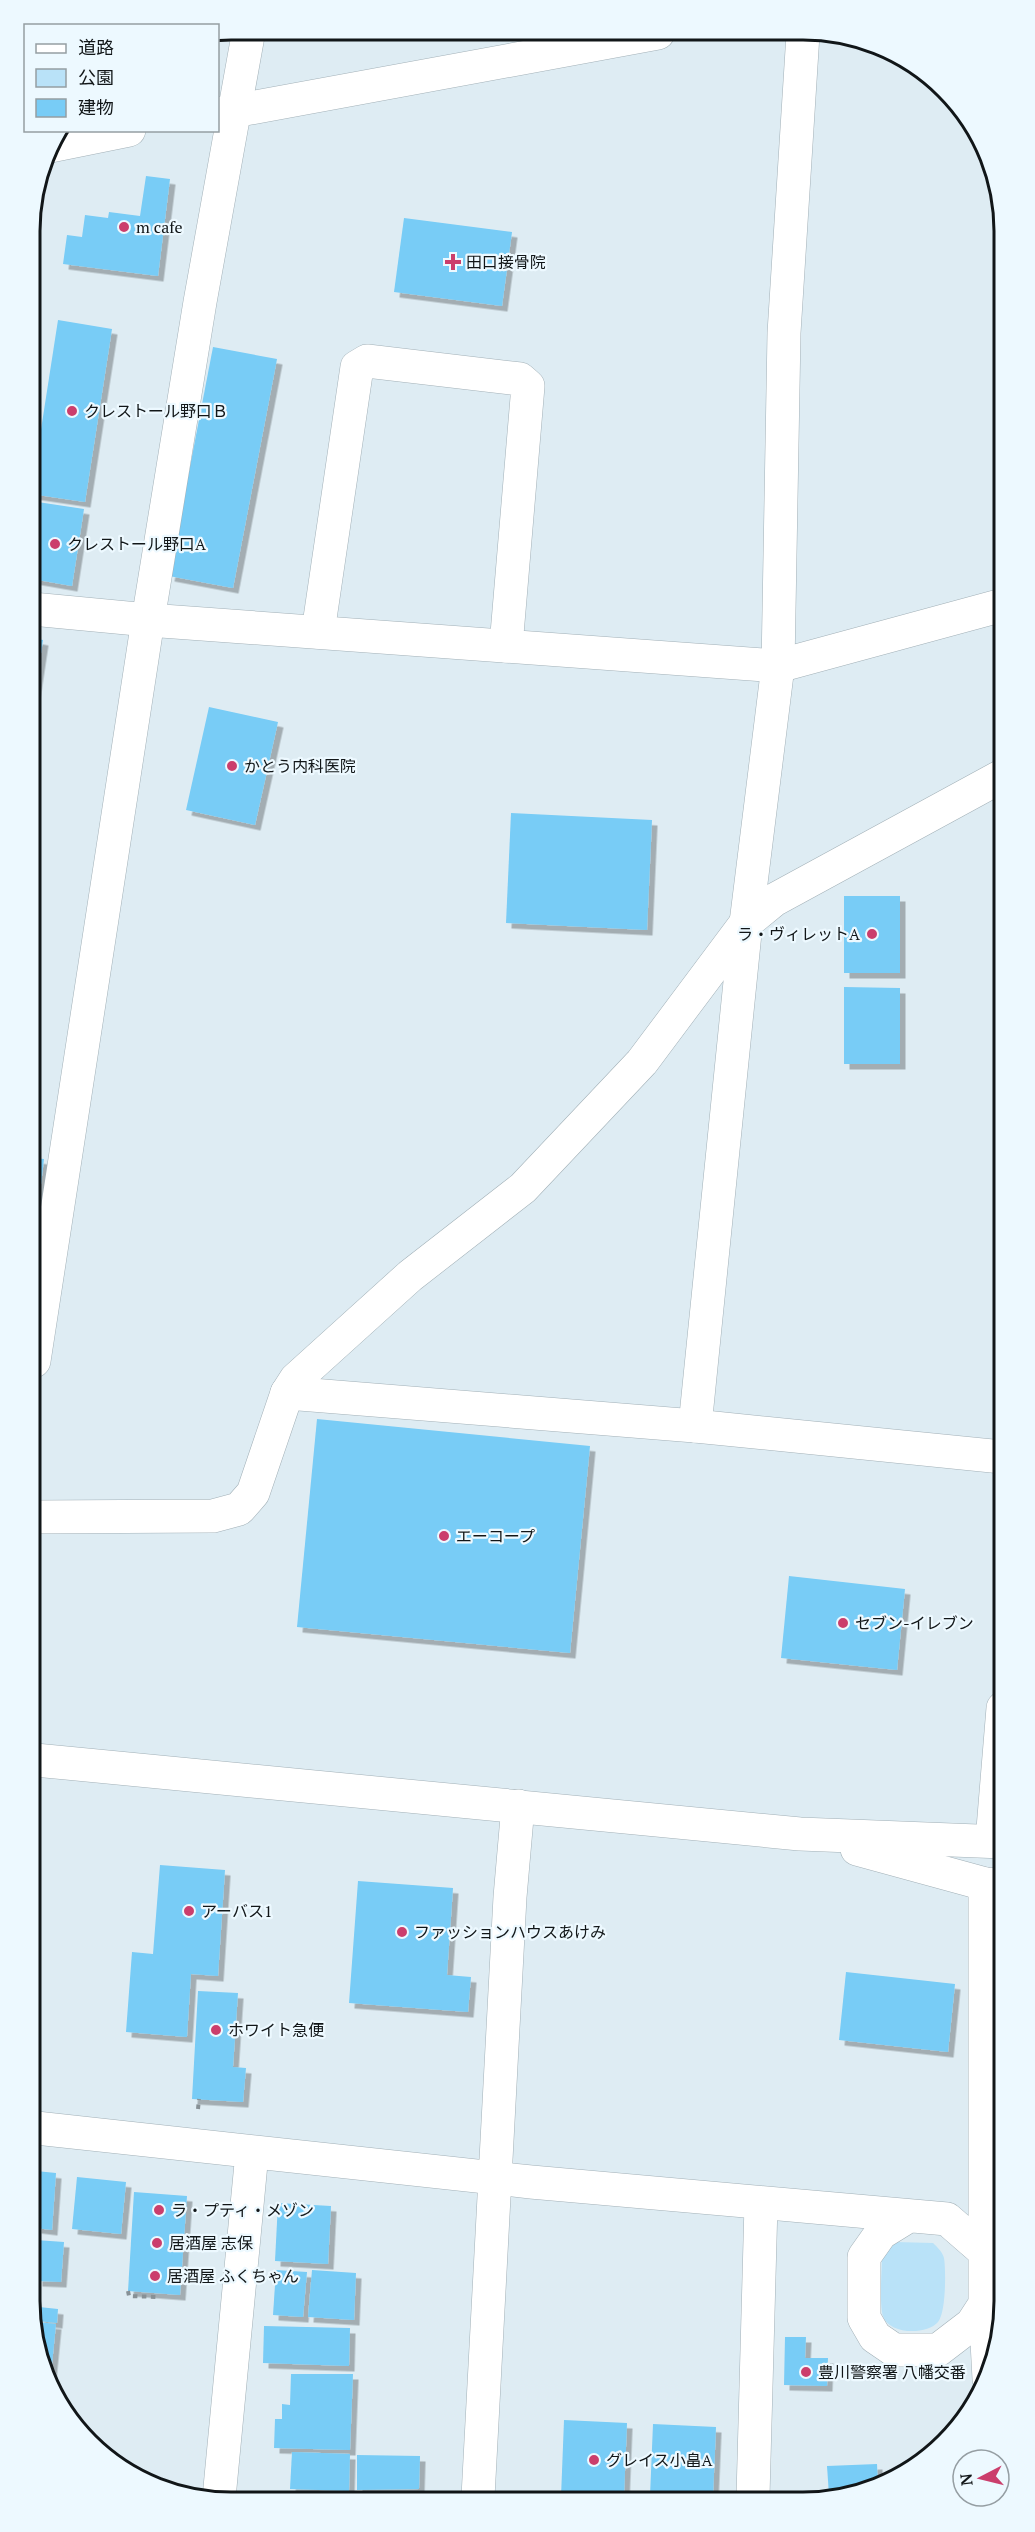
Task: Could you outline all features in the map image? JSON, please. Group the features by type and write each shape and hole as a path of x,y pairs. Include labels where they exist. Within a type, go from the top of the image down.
{"street":[{"path":"40,1319 148,620 200,302 226,112 246,40"},
{"path":"226,112 620,40"},
{"path":"694,1426 746,923 778,666 784,333 803,40"},
{"path":"62,144 119,132"},
{"path":"318,632 357,367 367,361 520,379 528,386 506,646"},
{"path":"41,610 148,620 778,666 994,607"},
{"path":"40,1517 213,1516 239,1509 253,1493 287,1393 297,1379 410,1276 523,1188 642,1062 746,923 774,900 994,780"},
{"path":"287,1393 694,1426 994,1456"},
{"path":"40,1761 800,1834 994,1842"},
{"path":"478,2492 510,1898 518,1806"},
{"path":"800,1834 994,1884 985,2252 987,2350"},
{"path":"40,2128 761,2204 947,2219 985,2252"},
{"path":"220,2491 252,2152"},
{"path":"753,2492 761,2204"},
{"path":"795,2207 849,2235 864,2257"},
{"path":"907,2217 881,2232 864,2257 864,2318 875,2337 894,2350 938,2350 972,2324 985,2304"}],"path":[{"path":"128,2290 129,2296 159,2297"}],"green space":[{"path":"895,2242 933,2243 944,2258 943,2310 938,2322 926,2329 900,2330 893,2327 883,2316 882,2255"}],"building":[{"name":"m cafe","path":"146,176 170,179 158,276 63,264 67,235 82,237 85,215 108,218 109,212 140,216"},
{"name":"田口接骨院","path":"404,218 512,232 502,306 394,292"},
{"name":"クレストール野口Ｂ","path":"58,320 112,329 85,502 41,495 41,430"},
{"path":"213,347 277,359 233,588 169,576"},
{"name":"クレストール野口A","path":"41,502 84,509 72,586 41,581"},
{"name":"かとう内科医院","path":"209,707 278,722 255,825 186,810"},
{"path":"511,813 652,820 647,930 506,923"},
{"name":"ラ・ヴィレットA","path":"844,896 900,896 900,973 844,973"},
{"name":"ラ・ヴィレットA","path":"844,987 900,988 900,1064 844,1064"},
{"path":"41,1159 44,1159 41,1188"},
{"name":"エーコープ","path":"317,1419 590,1446 570,1653 297,1627"},
{"name":"セブン-イレブン","path":"789,1576 905,1589 897,1670 781,1658"},
{"name":"アーバス1","path":"160,1865 225,1870 218,1976 191,1974 187,2037 126,2032 132,1952 153,1954"},
{"name":"ファッションハウスあけみ","path":"358,1881 453,1888 447,1975 471,1977 468,2012 349,2003"},
{"path":"846,1972 955,1984 948,2052 839,2040"},
{"name":"ホワイト急便","path":"198,1991 238,1993 233,2067 246,2068 243,2102 192,2099"},
{"path":"40,2171 56,2173 52,2230 40,2229"},
{"path":"77,2177 126,2182 121,2234 72,2229"},
{"path":"134,2192 187,2196 180,2295 128,2291"},
{"path":"278,2203 331,2206 328,2264 275,2261"},
{"path":"40,2240 64,2242 61,2282 40,2281"},
{"path":"276,2270 307,2272 303,2317 273,2315"},
{"path":"312,2270 356,2273 354,2320 308,2317"},
{"path":"40,2307 58,2309 57,2323 42,2321"},
{"path":"42,2322 56,2324 52,2365"},
{"path":"264,2326 350,2328 349,2366 263,2363"},
{"name":"豊川警察署 八幡交番","path":"785,2337 806,2337 805,2358 828,2358 827,2386 784,2385"},
{"path":"291,2374 353,2374 350,2450 274,2448 275,2419 282,2419 282,2404 290,2405"},
{"name":"グレイス小畠A","path":"564,2420 627,2423 624,2492 561,2492"},
{"name":"グレイス小畠A","path":"653,2424 716,2427 713,2492 650,2492"},
{"path":"292,2452 350,2454 349,2491 290,2489"},
{"path":"357,2455 420,2456 419,2489 357,2490"},
{"path":"877,2464 878,2476 853,2485 829,2490 827,2466"}],"place":[{"name":"m cafe","path":"124,227"},
{"name":"田口接骨院","path":"453,262"},
{"name":"クレストール野口Ｂ","path":"72,411"},
{"name":"クレストール野口A","path":"55,544"},
{"name":"かとう内科医院","path":"232,766"},
{"name":"ラ・ヴィレットA","path":"872,934"},
{"name":"エーコープ","path":"444,1536"},
{"name":"セブン-イレブン","path":"843,1623"},
{"name":"アーバス1","path":"189,1911"},
{"name":"ファッションハウスあけみ","path":"402,1932"},
{"name":"ホワイト急便","path":"216,2030"},
{"name":"ラ・プティ・メゾン","path":"159,2210"},
{"name":"居酒屋 志保","path":"157,2243"},
{"name":"居酒屋 ふくちゃん","path":"155,2276"},
{"name":"豊川警察署 八幡交番","path":"806,2372"},
{"name":"グレイス小畠A","path":"594,2460"}]}
